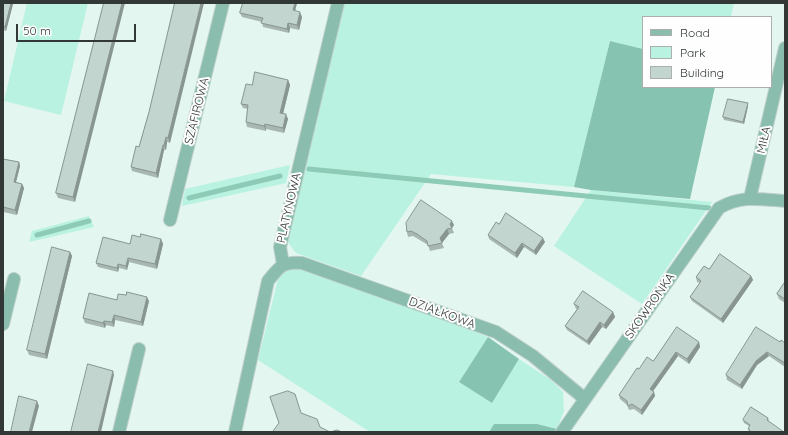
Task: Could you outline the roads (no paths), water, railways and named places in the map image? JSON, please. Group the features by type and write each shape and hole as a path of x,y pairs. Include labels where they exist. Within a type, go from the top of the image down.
{"street":[{"name":"SZAFIROWA","path":"170,220 223,3"},
{"name":"PLATYNOWA","path":"283,264 280,247 338,3"},
{"name":"MIŁA","path":"750,198 785,48"},
{"path":"750,198 785,201"},
{"name":"SKOWRONKA","path":"562,432 719,208 736,200 750,198"},
{"name":"DZIAŁKOWA","path":"283,264 292,262 302,263 496,332 533,356 585,399"},
{"path":"235,432 268,281 283,264"},
{"path":"3,324 14,279"},
{"path":"119,432 139,349"}],"waterway":[{"path":"309,169 709,208"},
{"path":"189,198 280,176"},
{"path":"37,235 89,221"}]}
